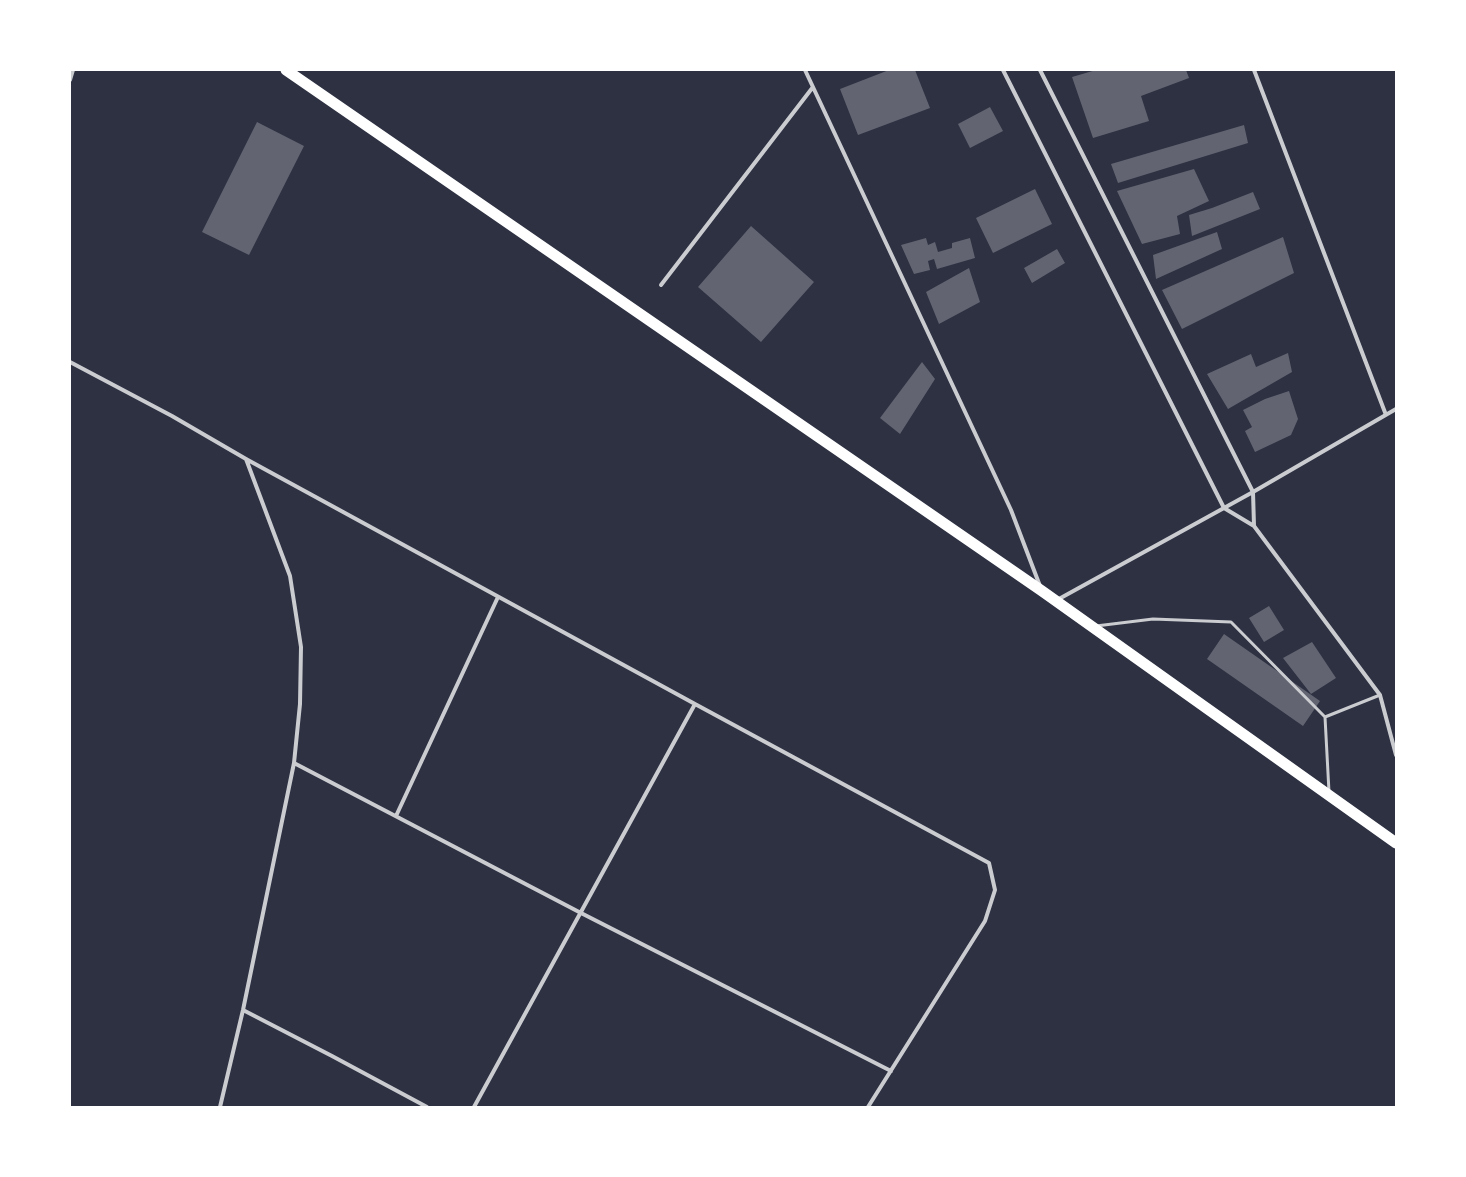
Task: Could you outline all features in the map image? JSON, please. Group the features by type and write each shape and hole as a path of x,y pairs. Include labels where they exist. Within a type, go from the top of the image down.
{"highway":[{"path":"286,70 1042,591 1396,843"}],"street":[{"path":"70,80 73,70"},
{"path":"805,70 1011,510 1042,591"},
{"path":"1003,70 1224,508 1254,526 1380,695 1396,755"},
{"path":"1040,70 1254,492 1254,526"},
{"path":"1254,70 1386,415"},
{"path":"661,285 813,87"},
{"path":"70,362 172,416 246,459 498,597 989,863 994,890 985,921 868,1107"},
{"path":"1055,601 1254,492 1396,410"},
{"path":"220,1107 243,1010 294,763 300,704 301,647 290,576 246,459"},
{"path":"396,816 498,597"},
{"path":"474,1107 695,704"},
{"path":"294,763 580,913 891,1072"},
{"path":"243,1010 427,1107"}],"lane":[{"path":"1090,626 1153,619 1231,622 1325,718 1329,796"},
{"path":"1325,718 1380,695"}],"building":[{"path":"889,70 915,70 930,108 858,135 840,89"},
{"path":"1096,70 1186,70 1189,78 1141,96 1149,121 1093,138 1072,77"},
{"path":"990,107 1003,131 970,148 958,124"},
{"path":"257,122 304,146 249,255 202,232"},
{"path":"1244,125 1248,143 1118,183 1111,164"},
{"path":"1194,169 1209,201 1177,216 1180,234 1142,244 1117,191"},
{"path":"1035,189 1052,224 993,253 976,218"},
{"path":"1253,192 1260,209 1192,236 1189,215"},
{"path":"751,226 814,282 761,342 698,287"},
{"path":"1217,232 1222,249 1156,279 1153,255"},
{"path":"1283,237 1294,273 1182,329 1162,290"},
{"path":"926,238 928,245 935,242 938,252 952,248 952,243 970,238 975,258 937,269 934,259 928,261 930,270 914,274 901,245"},
{"path":"1057,249 1065,263 1032,283 1024,268"},
{"path":"969,268 980,302 939,324 926,292"},
{"path":"1288,353 1292,372 1228,409 1207,374 1251,354 1256,367"},
{"path":"922,362 935,379 900,434 880,418"},
{"path":"1289,391 1298,419 1291,435 1255,452 1245,431 1252,427 1243,410 1265,399"},
{"path":"1269,606 1284,630 1264,642 1249,618"},
{"path":"1224,634 1320,701 1303,726 1207,659"},
{"path":"1312,642 1336,678 1311,694 1283,658"}]}
